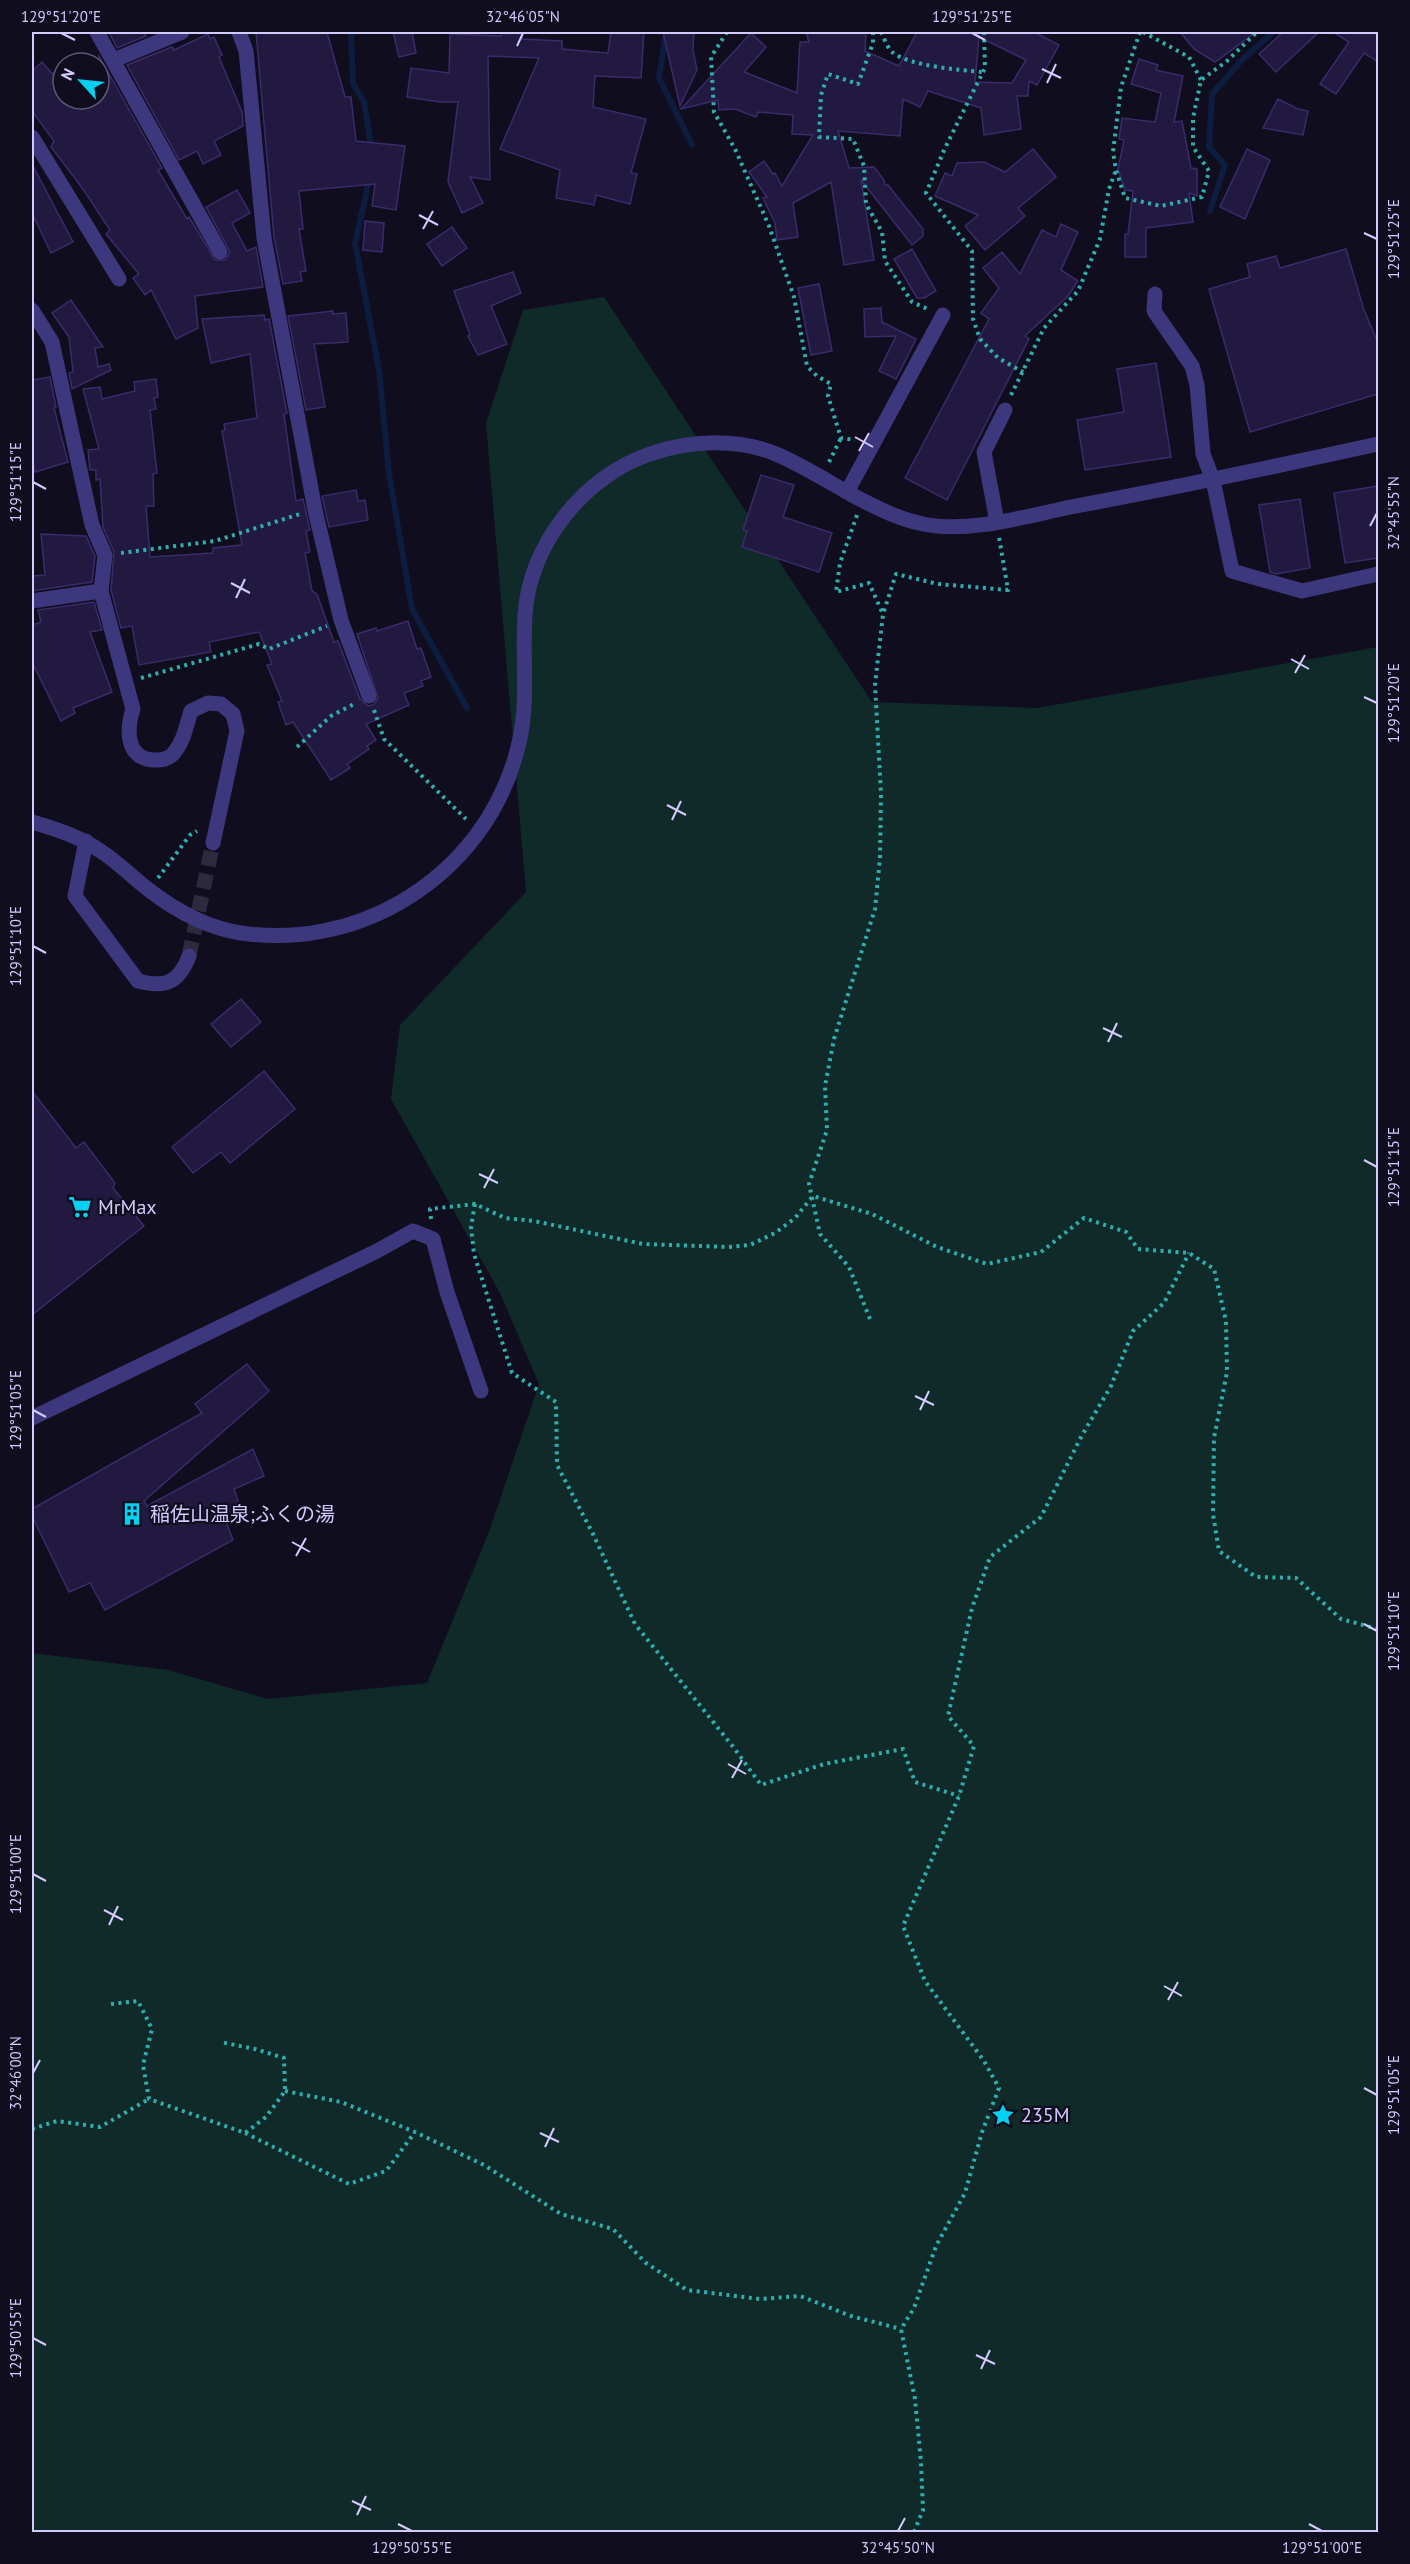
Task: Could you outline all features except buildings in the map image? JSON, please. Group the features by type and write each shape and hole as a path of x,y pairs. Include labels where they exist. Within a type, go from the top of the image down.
{"street":[{"path":"97,32 220,252"},
{"path":"114,60 182,32"},
{"path":"238,32 246,51 264,238 315,510 341,620 369,696"},
{"path":"32,137 119,279"},
{"path":"1155,294 1154,311 1192,366 1197,385 1203,454 1213,480 1232,571 1302,591 1378,574"},
{"path":"32,310 52,342 92,525 105,555 101,591 133,709 128,726 130,744 136,754 147,760 160,760 171,756 182,743 191,711 208,704 221,704 233,714 237,731 213,843"},
{"path":"847,492 944,315"},
{"path":"997,522 984,452 1005,410"},
{"path":"32,822 86,841 171,906 198,919 242,933 321,932 363,921 407,898 448,867 481,831 506,787 519,743 525,703 525,613 533,575 551,536 572,508 611,474 649,454 689,445 743,445 776,454 884,512 923,524 951,527 997,522 1213,480 1378,444"},
{"path":"32,601 101,591"},
{"path":"86,841 75,896 138,981 155,985 169,983 183,973 189,957"},
{"path":"32,1418 377,1251 413,1231 433,1239 447,1292 481,1391"}],"path":[{"path":"530,32 547,32"},
{"path":"727,32 711,57 714,112 735,149 769,225 794,297 807,366 817,376 831,384 828,396 841,438 821,478"},
{"path":"873,32 873,43 858,84 828,74 821,95 819,137 853,139 864,166 866,204 882,232 885,261 912,302 944,315"},
{"path":"880,32 890,50 900,57 951,70 983,72"},
{"path":"984,32 985,68 945,148 926,193 972,250 973,320 980,339 998,358 1023,372"},
{"path":"1142,32 1189,57 1200,80 1193,118 1193,147 1209,171 1202,197 1161,206 1125,198 1113,152 1121,87 1142,32"},
{"path":"1200,80 1227,62 1257,32"},
{"path":"1005,410 1044,328 1078,291 1100,238 1109,189 1116,170"},
{"path":"841,438 874,443"},
{"path":"863,501 840,563 836,592 869,583 883,614"},
{"path":"105,555 215,541 315,510"},
{"path":"870,1319 849,1267 820,1234 809,1184 827,1130 825,1086 834,1039 875,909 880,858 881,794 876,686 883,614 896,574 938,584 1008,590 997,522"},
{"path":"126,682 194,665 259,644 269,649 341,620"},
{"path":"297,747 331,716 369,696 384,739 415,767 458,813 481,831"},
{"path":"149,890 190,835 218,819"},
{"path":"430,1209 475,1204 506,1218 534,1221 644,1244 728,1247 750,1245 775,1233 795,1218 813,1196"},
{"path":"813,1196 872,1214 937,1247 987,1264 1041,1252 1084,1218 1126,1232 1138,1249 1189,1253 1214,1269 1226,1321 1227,1372 1214,1438 1213,1514 1219,1551 1256,1577 1296,1578 1341,1619 1378,1629"},
{"path":"475,1204 471,1227 474,1254 512,1373 556,1402 557,1466 593,1534 635,1624 761,1785 824,1764 903,1749 915,1782 959,1796"},
{"path":"914,2532 923,2510 921,2462 915,2399 901,2329 914,2308 936,2246 965,2193 982,2132 999,2088 984,2061 925,1981 903,1926 959,1796 974,1746 948,1716 972,1608 990,1557 1041,1516 1081,1437 1111,1386 1133,1331 1164,1303 1189,1253"},
{"path":"111,2004 138,2001 152,2029 142,2065 149,2098"},
{"path":"220,2042 284,2058 285,2091 266,2117 245,2133"},
{"path":"285,2091 341,2102 415,2132 484,2165 561,2214 614,2229 646,2262 687,2290 760,2299 800,2296 851,2316 901,2329"},
{"path":"149,2098 245,2133 349,2184 386,2171 415,2132"},
{"path":"32,2129 57,2121 100,2127 149,2098"}],"green space":[{"path":"604,297 872,702 1037,708 1378,647 1378,2532 32,2532 32,1653 168,1670 268,1699 427,1683 490,1529 539,1384 500,1293 391,1099 400,1025 526,892 486,423 523,310"}],"waterway":[{"path":"351,32 353,84 364,102 372,150"},
{"path":"670,32 665,38 659,78 692,145"},
{"path":"1210,211 1225,165 1209,147 1212,94 1241,61 1273,32"},
{"path":"370,177 355,243 379,370 389,474 412,609 467,708"}],"tunnel":[{"path":"189,956 213,843"}],"place":[{"name":"MrMax","path":"80,1207"},
{"name":"稲佐山温泉;ふくの湯","path":"132,1514"},
{"name":"235M","path":"1003,2115"}]}
